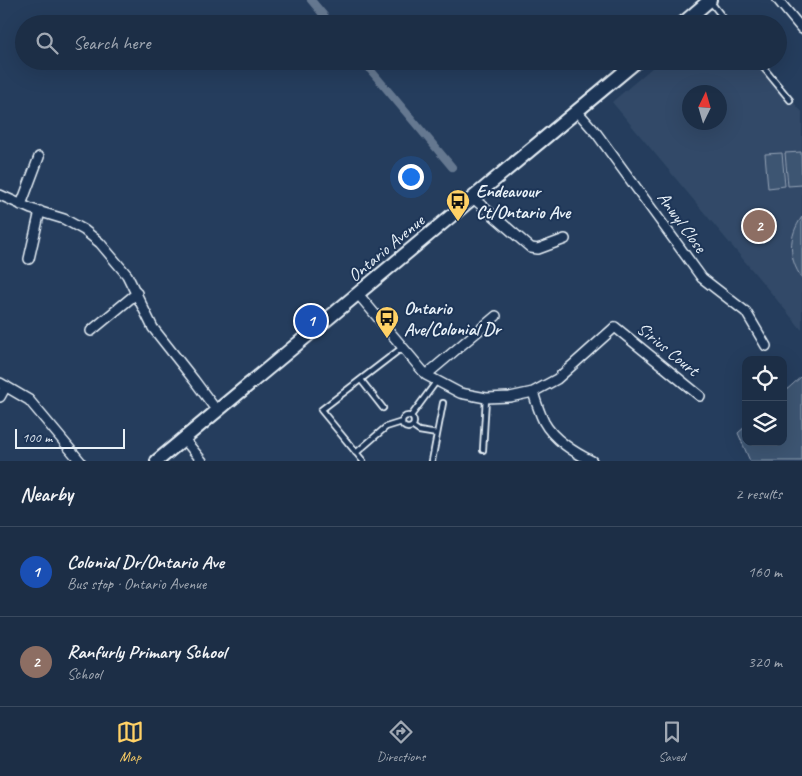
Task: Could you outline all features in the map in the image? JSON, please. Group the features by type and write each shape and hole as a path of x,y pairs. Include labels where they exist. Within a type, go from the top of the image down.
{"street":[{"path":"692,15 710,0"},
{"path":"778,0 802,29"},
{"name":"Ontario Avenue","path":"157,461 626,70"},
{"name":"Anwyl Close","path":"577,111 597,134 702,278 746,312 766,346"},
{"path":"21,205 39,157"},
{"path":"0,195 21,205 64,219 92,236 127,275 153,328 219,410"},
{"path":"473,198 531,248 538,249 565,239"},
{"path":"29,259 40,211"},
{"path":"90,331 137,293"},
{"path":"358,294 426,375 436,382 460,393 486,398 510,397 533,392 545,423 558,439 592,461"},
{"path":"426,375 496,316"},
{"name":"Sirius Court","path":"533,392 557,379 615,327 700,396"},
{"path":"0,397 3,385 24,396 34,405 80,461"},
{"path":"184,439 202,461"}],"lane":[{"path":"710,0 721,15"},
{"path":"765,70 790,100"},
{"path":"362,461 321,410 403,347"},
{"path":"360,380 383,408"},
{"path":"356,453 386,427 402,422 405,417 411,416 436,382"},
{"path":"483,450 486,398"},
{"path":"432,461 443,403"},
{"path":"411,416 415,421 413,427"},
{"path":"402,422 407,429 413,427"},
{"path":"413,427 419,431 437,434"}],"shaded area":[{"path":"649,70 765,70 802,112 802,330 612,102"},
{"path":"801,152 802,185 788,186 785,153"},
{"path":"782,153 785,186 768,188 765,154"},
{"path":"802,217 802,278 794,263 792,240 797,224"},
{"path":"802,376 802,461 750,461 744,446 787,446 787,389"},
{"path":"742,430 742,442 738,433"}],"waterway":[{"path":"311,0 324,15"},
{"path":"371,70 452,167"}],"place":[{"name":"Endeavour Ct/Ontario Ave","path":"458,222"},
{"name":"Ranfurly Primary School","path":"759,226"},
{"name":"Colonial Dr/Ontario Ave","path":"311,321"},
{"name":"Ontario Ave/Colonial Dr","path":"387,339"}]}
